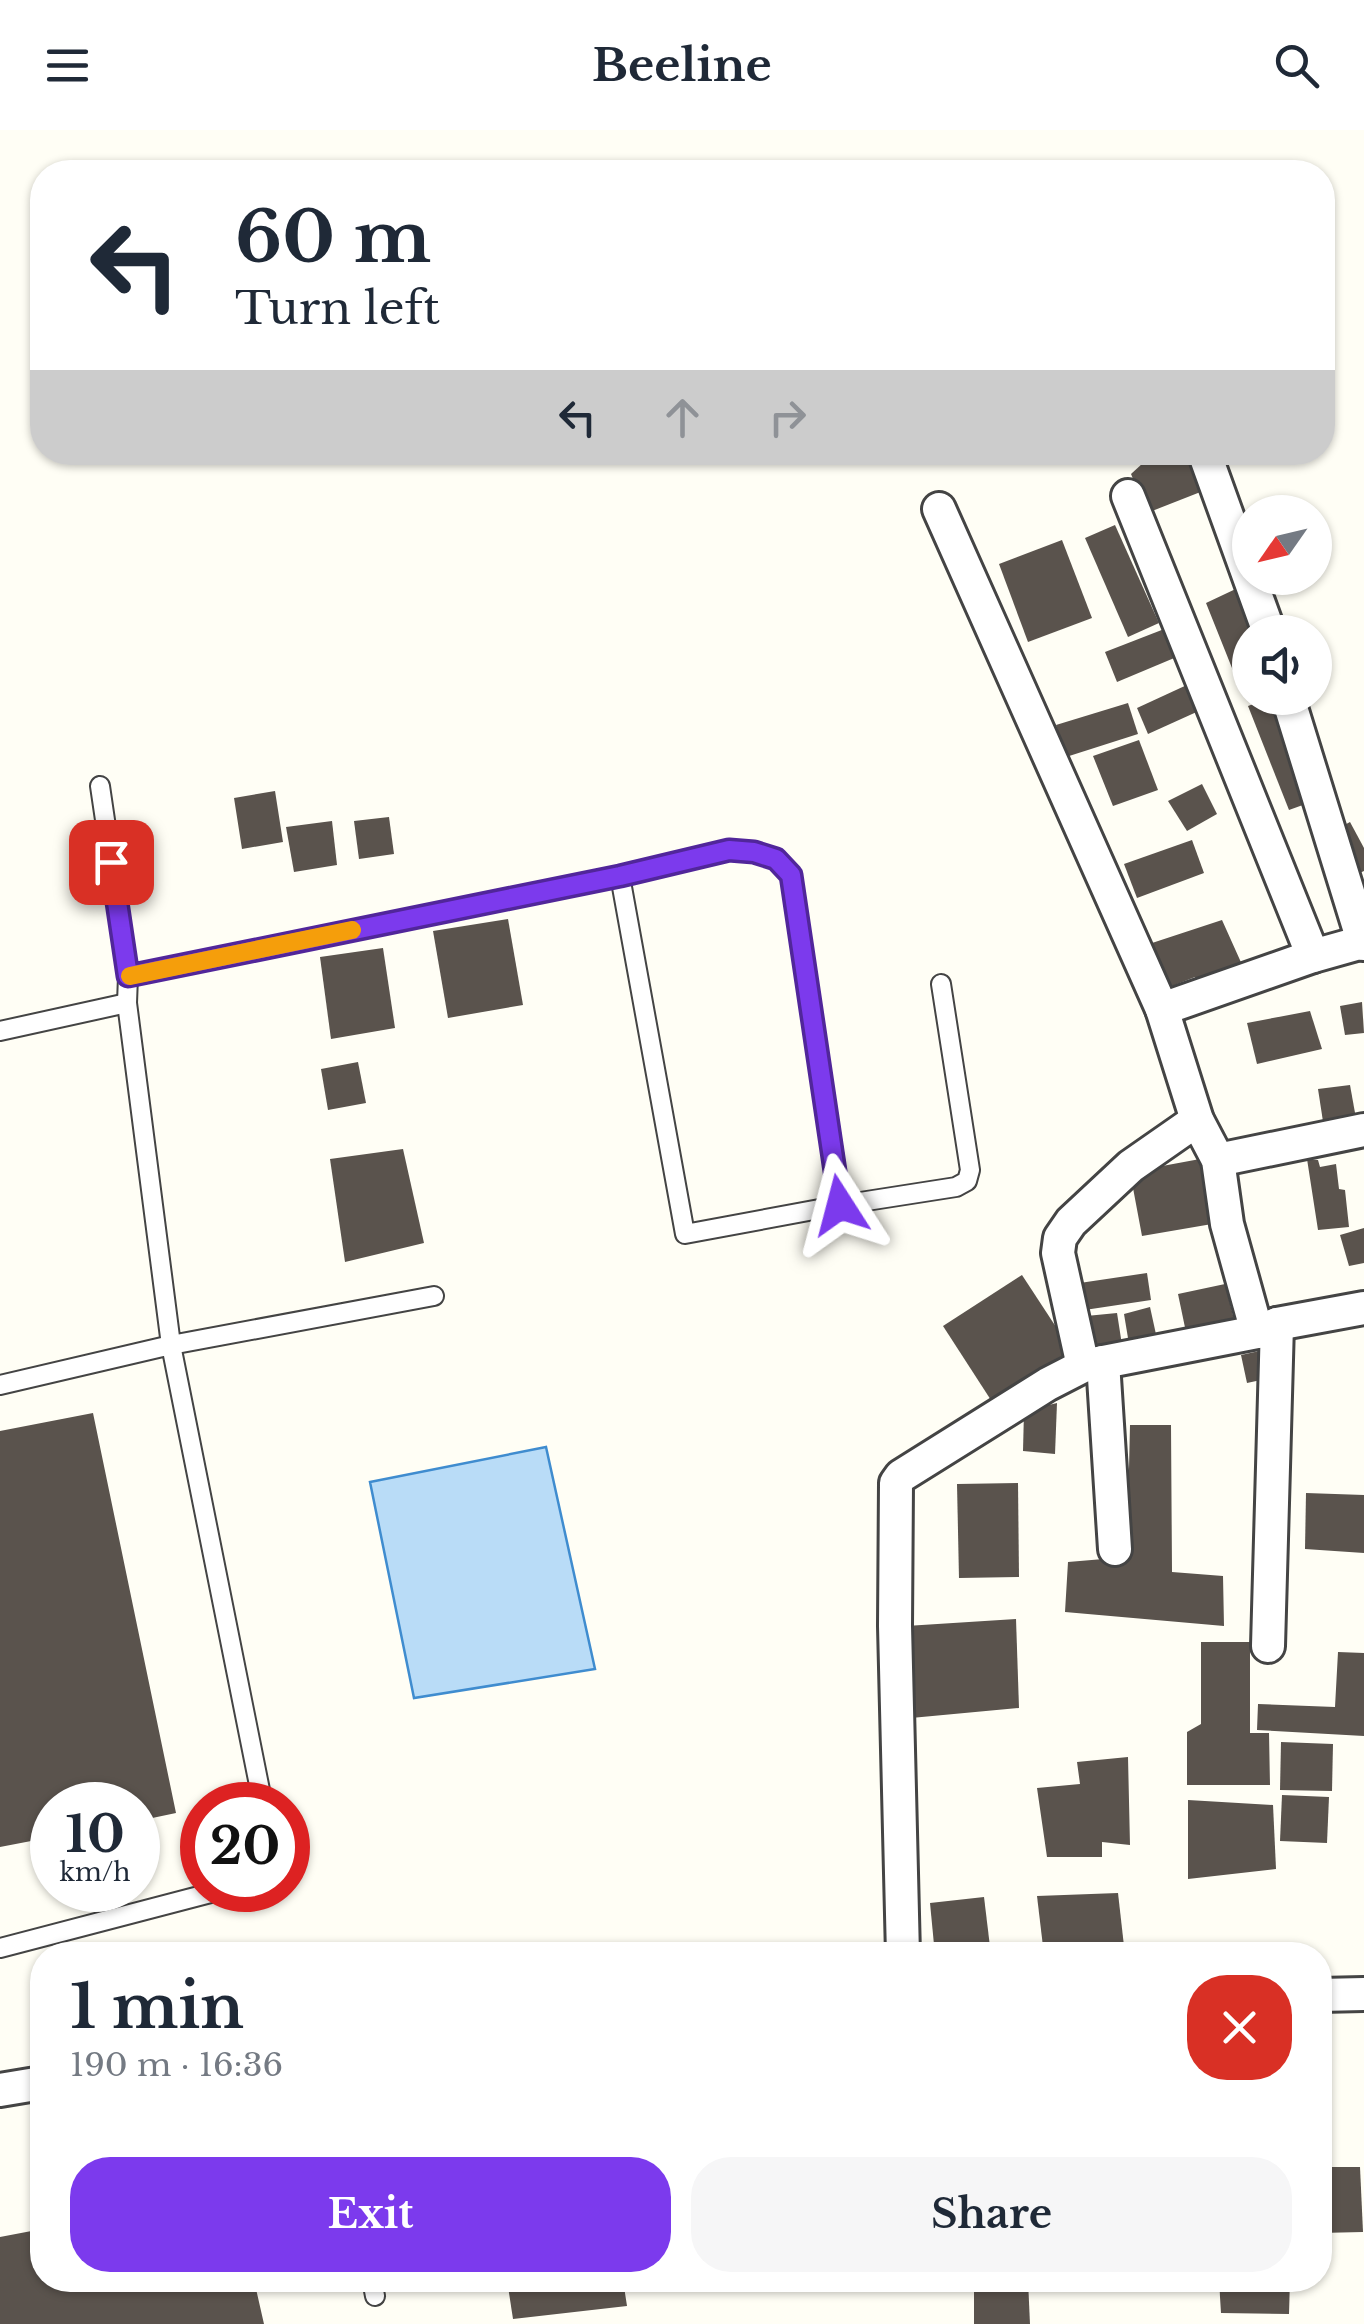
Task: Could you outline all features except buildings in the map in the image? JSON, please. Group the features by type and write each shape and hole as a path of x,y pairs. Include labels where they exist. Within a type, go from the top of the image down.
{"street":[{"path":"1209,465 1262,615"},
{"path":"1128,496 1314,956"},
{"path":"939,509 1162,1009 1197,1120 1218,1160 1227,1224 1267,1328 1268,1646"},
{"path":"1162,1009 1363,943 1293,715"},
{"path":"1114,1549 1093,1364 1058,1253 1060,1238 1070,1222 1132,1166 1197,1120"},
{"path":"1218,1160 1364,1130"},
{"path":"903,1942 896,1483 908,1469 1093,1364 1364,1308"},
{"path":"1332,1995 1364,1994"},
{"path":"0,2090 30,2086"}],"lane":[{"path":"100,786 128,976 127,1004 170,1344 258,1782"},
{"path":"128,976 620,876 729,850 776,859 791,875 840,1205"},
{"path":"620,876 685,1234 967,1182 970,1170 941,984"},
{"path":"0,1031 127,1004"},
{"path":"0,1385 170,1344 434,1296"},
{"path":"0,1948 180,1901"}],"water":[{"path":"546,1447 595,1669 414,1698 370,1482"}],"slow traffic":[{"path":"130,976 352,930"}],"route":[{"path":"111,862 128,976 620,876 729,850 776,859 791,875 840,1205"}]}
